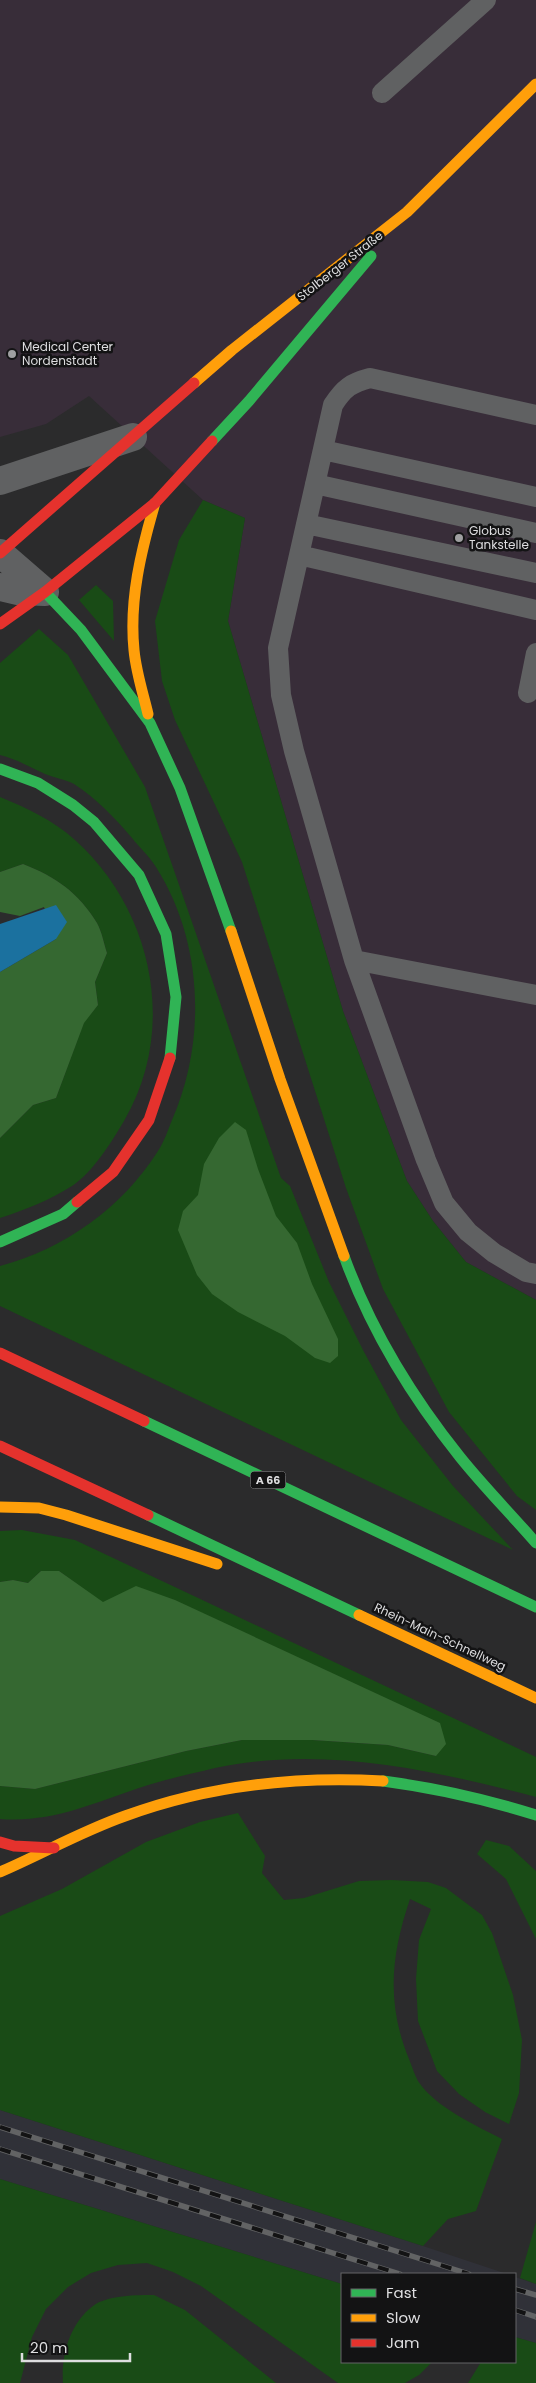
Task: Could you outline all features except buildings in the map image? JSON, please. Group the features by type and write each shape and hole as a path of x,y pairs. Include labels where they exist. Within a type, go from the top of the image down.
{"main road":[{"name":"Stolberger Straße","path":"0,553 232,350 408,212 536,84"},
{"path":"0,624 45,592 155,502 249,401 408,212"},
{"path":"150,723 134,651 132,610 133,592 144,538 155,502"},
{"path":"45,592 81,630 150,723 180,788 213,876 280,1079 346,1261 380,1335 412,1392 460,1457 536,1543"},
{"path":"0,769 45,786 79,808 110,836 135,867 155,903 169,941 176,981 177,1022 171,1062 159,1101 140,1137 116,1170 87,1197 53,1220 17,1238 0,1242"},
{"name":"A 66","path":"0,1353 536,1607"},
{"path":"0,1446 332,1601"},
{"path":"0,1507 39,1508 66,1515 332,1601"},
{"name":"Rhein-Main-Schnellweg","path":"332,1601 536,1698"},
{"path":"0,1872 126,1816 163,1803 201,1792 279,1780 360,1778 400,1782 480,1797 536,1815"},
{"path":"0,1842 14,1846 54,1848"}],"street":[{"name":"Stolberger Straße","path":"0,481 133,437"},
{"path":"0,553 45,592"},
{"path":"0,587 18,591 45,592"}],"lane":[{"path":"382,93 486,0"},
{"path":"536,414 370,378 355,382 344,388 333,404 278,648 281,694 294,751 354,960 426,1160 444,1203 468,1232 494,1254 526,1272 536,1274"},
{"path":"323,450 536,497"},
{"path":"315,484 536,534"},
{"path":"306,524 536,573"},
{"path":"299,555 536,610"},
{"path":"528,693 536,653"},
{"path":"354,960 536,995"}],"shaded area":[{"path":"0,0 536,0 536,1300 466,1262 433,1221 407,1181 343,1011 228,621 245,518 203,500 89,396 46,424 0,437"},
{"path":"0,2110 504,2273 341,2273 341,2284 0,2179"},
{"path":"516,2277 536,2284 536,2343 516,2337"}],"green space":[{"path":"203,500 245,518 228,621 343,1011 407,1181 433,1221 466,1262 536,1300 536,1510 517,1496 449,1412 383,1289 346,1188 242,862 175,720 162,681 155,621 179,540"},
{"path":"96,585 113,601 114,641 79,600"},
{"path":"39,629 68,655 145,787 281,1178 290,1186 329,1282 363,1350 401,1420 453,1486 513,1550 0,1306 0,1266 24,1259 47,1249 90,1224 127,1191 144,1172 166,1136 183,1089 191,1057 195,1024 195,991 191,958 183,926 172,896 156,867 112,816 98,802 74,784 0,755 0,663"},
{"path":"0,797 30,810 58,826 75,840 102,868 123,901 139,935 149,972 153,1010 150,1048 141,1085 124,1121 101,1156 87,1173 72,1186 19,1212 0,1218 0,1138 33,1105 56,1098 84,1022 98,1005 95,982 107,953 102,934 90,912 74,894 56,880 23,864 0,872"},
{"path":"23,864 46,874 74,894 97,923 107,953 95,982 98,1005 84,1023 56,1098 33,1105 0,1138 0,972 56,939 44,907 20,916 0,912 0,872"},
{"path":"235,1122 246,1130 258,1169 276,1216 297,1243 312,1284 338,1339 338,1356 330,1363 315,1358 285,1336 238,1312 212,1294 197,1275 178,1230 183,1211 198,1195 204,1164 219,1138"},
{"path":"22,1530 75,1540 536,1757 536,1797 417,1770 336,1760 296,1759 255,1762 215,1768 157,1782 71,1811 36,1818 0,1819 0,1786 35,1789 186,1751 242,1740 312,1740 388,1745 436,1756 439,1723 174,1600 136,1587 103,1603 59,1571 41,1571 28,1583 13,1580 0,1582 0,1531"},
{"path":"41,1571 59,1571 103,1602 136,1586 175,1600 440,1723 446,1744 436,1756 388,1745 312,1740 242,1740 186,1751 35,1789 0,1786 0,1582 13,1580 28,1583"},
{"path":"238,1813 265,1856 262,1873 284,1900 304,1898 359,1881 428,1882 446,1888 482,1915 492,1933 513,1995 522,2040 519,2093 509,2124 485,2112 459,2094 437,2071 418,2021 416,1979 419,1940 431,1909 410,1899 399,1940 395,1959 394,1999 402,2038 418,2081 434,2099 445,2107 502,2139 476,2211 448,2219 423,2246 0,2110 0,1916 62,1889 146,1842 200,1822"},
{"path":"486,1840 509,1846 536,1871 536,1939 506,1879 477,1854"},
{"path":"0,2179 341,2284 341,2363 431,2363 419,2375 405,2383 338,2383 201,2286 173,2272 147,2263 118,2265 91,2273 68,2287 46,2309 32,2337 20,2383 0,2383"},
{"path":"536,2222 536,2284 520,2278"},
{"path":"154,2295 185,2310 276,2383 63,2383 64,2362 69,2340 78,2321 85,2313 99,2302 106,2300 122,2296"},
{"path":"516,2337 536,2343 536,2383 468,2383 480,2363 516,2363"}],"water":[{"path":"56,905 67,922 56,939 0,972 0,924"}],"railway":[{"path":"0,2127 466,2273"},
{"path":"0,2149 397,2273"},
{"path":"516,2289 536,2295"},
{"path":"516,2310 536,2317"}],"traffic: fast":[{"path":"212,441 249,401 371,256"},
{"path":"45,592 81,630 150,723 180,788 231,931"},
{"path":"0,769 38,783 73,805 94,822 139,875 166,934 176,997 170,1058"},
{"path":"0,1242 63,1214 77,1202"},
{"path":"344,1256 354,1283 379,1335 425,1410 469,1468 536,1543"},
{"path":"144,1421 536,1607"},
{"path":"148,1515 359,1615"},
{"path":"383,1781 460,1795 536,1815"}],"traffic: slow":[{"path":"194,383 232,350 407,212 536,84"},
{"path":"148,714 135,658 133,613 137,576 155,503"},
{"path":"231,931 280,1079 344,1256"},
{"path":"0,1507 39,1508 66,1515 217,1564"},
{"path":"359,1615 536,1698"},
{"path":"0,1872 109,1822 157,1805 188,1797 252,1785 285,1782 317,1780 383,1781"}],"traffic: jam":[{"path":"0,553 194,383"},
{"path":"0,624 45,592 155,503 212,441"},
{"path":"77,1202 113,1172 149,1120 170,1058"},
{"path":"0,1353 144,1421"},
{"path":"0,1446 148,1515"},
{"path":"0,1842 14,1846 54,1848"}],"place":[{"name":"Medical Center Nordenstadt","path":"12,354"},
{"name":"Globus Tankstelle","path":"459,538"}]}
